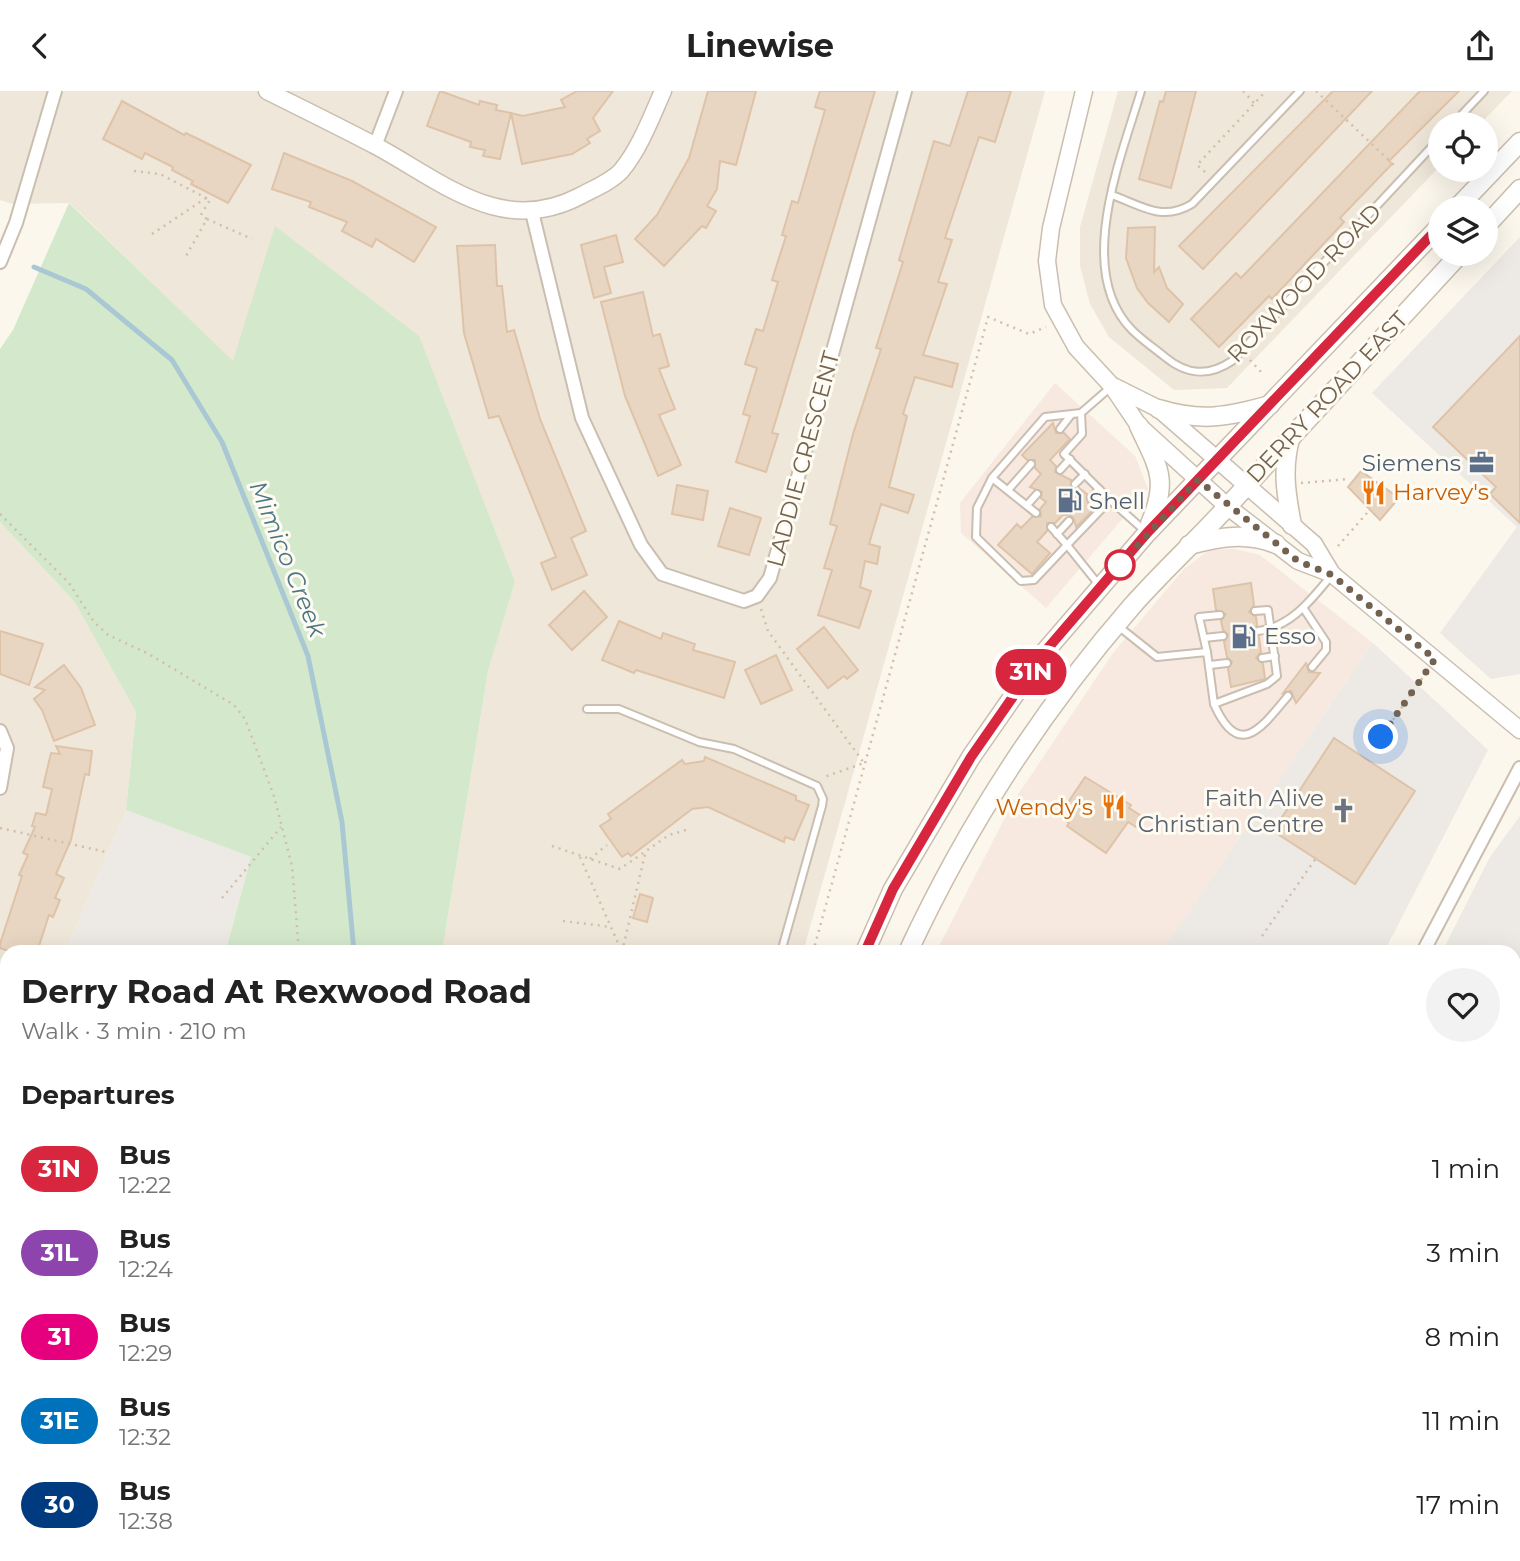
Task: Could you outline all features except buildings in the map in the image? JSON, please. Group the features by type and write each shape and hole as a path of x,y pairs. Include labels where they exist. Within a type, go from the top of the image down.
{"main road":[{"path":"1468,196 1520,142"},
{"path":"1498,213 1520,189"},
{"name":"DERRY ROAD EAST","path":"868,945 893,889 971,757 1042,655 1147,533 1428,239"},
{"name":"DERRY ROAD EAST","path":"912,945 966,838 1023,746 1116,624 1228,507 1290,436 1449,266"},
{"path":"1158,409 1184,417 1222,418 1270,405"},
{"path":"1139,426 1160,470 1157,506 1147,533"},
{"path":"1290,436 1284,459 1284,483 1292,525"},
{"path":"1189,545 1227,536 1255,536 1276,544"}],"street":[{"path":"0,262 16,223 55,91"},
{"path":"267,91 376,146 464,196 489,207 532,212 566,203 619,173 639,143 663,91"},
{"path":"376,146 396,91"},
{"name":"LADDIE CRESCENT","path":"532,212 582,418 641,545 662,574 744,601 757,596 770,578 905,91"},
{"path":"1084,91 1051,228 1047,261 1053,306 1076,347 1112,386 1139,426 1228,507 1298,561 1332,575 1520,730"},
{"path":"1112,386 1158,409 1217,459 1314,544 1332,575"},
{"path":"0,731 7,748 0,788"},
{"path":"1427,945 1520,768"}],"lane":[{"name":"ROXWOOD ROAD","path":"1141,91 1112,195 1103,255 1107,285 1130,329 1180,369 1208,372 1232,361 1428,151"},
{"path":"1112,195 1162,213 1176,213 1192,204 1300,91"},
{"path":"1464,112 1484,91"},
{"path":"1110,501 1034,580 1021,581 976,537 977,508 992,478 1045,417 1057,413 1081,413 1112,386"},
{"path":"1081,413 1082,434 1064,454 1110,501 1147,533"},
{"path":"1060,429 1071,415"},
{"path":"1059,470 1070,459"},
{"path":"1008,490 1031,464"},
{"path":"1075,484 1084,474"},
{"path":"992,478 1036,513"},
{"path":"1091,498 1099,489"},
{"path":"1027,505 1037,494"},
{"path":"1057,534 1069,521"},
{"path":"1051,527 1100,587"},
{"path":"1258,631 1271,630 1304,609 1332,575"},
{"path":"1304,609 1326,642 1326,650 1312,667"},
{"path":"1214,704 1267,684 1278,676 1268,610 1255,611"},
{"path":"1220,615 1199,617 1210,665 1214,704 1222,721 1236,732 1246,735 1259,731 1288,696"},
{"path":"1116,624 1157,657 1207,652"},
{"path":"1204,638 1223,636"},
{"path":"1262,658 1275,656"},
{"path":"1210,665 1227,663"},
{"path":"587,709 619,709 699,742 734,749 811,782 821,792 822,806 783,945"}],"path":[{"path":"1243,91 1254,103"},
{"path":"1214,181 1197,165 1266,91"},
{"path":"1316,91 1405,176"},
{"path":"134,170 160,174 209,200 201,215 252,239"},
{"path":"152,234 205,198"},
{"path":"186,256 207,219"},
{"path":"815,945 988,317 1029,334 1061,320"},
{"path":"1245,355 1262,373"},
{"path":"1293,483 1349,479"},
{"path":"1338,545 1367,513"},
{"path":"0,514 69,583 94,622 108,635 147,653 234,705 245,719 262,760 296,886 299,945"},
{"path":"757,596 768,631 863,763"},
{"path":"1381,737 1435,659"},
{"path":"811,782 863,763"},
{"path":"222,898 281,827"},
{"path":"0,828 106,852"},
{"path":"552,846 620,869 669,835 686,830"},
{"path":"590,859 607,845"},
{"path":"624,945 646,850"},
{"path":"579,854 619,945"},
{"path":"1262,936 1316,858"},
{"path":"564,921 611,927"}],"shaded area":[{"path":"0,91 1045,91 805,945 443,945 488,671 515,582 233,362 70,203 12,204 0,200"},
{"path":"1118,91 1512,91 1492,112 1428,112 1428,179 1227,388 1174,390 1109,337 1090,304 1080,266 1080,227"},
{"path":"1520,237 1520,674 1491,679 1440,633 1517,527 1372,393 1492,266 1498,266 1498,260"},
{"path":"1055,383 1135,456 1148,489 1046,608 961,533 960,503"},
{"path":"0,522 74,601 136,712 126,810 68,945 0,945"},
{"path":"1234,549 1260,555 1373,643 1166,945 940,945 1013,802 1113,653 1184,569 1209,550"},
{"path":"1373,643 1488,750 1388,945 1166,945"},
{"path":"126,810 251,857 227,945 68,945"},
{"path":"1520,816 1520,945 1446,945 1490,857"}],"green space":[{"path":"69,203 233,361 275,226 419,336 515,582 488,671 443,945 227,945 251,857 126,810 136,712 74,601 0,522 0,349 13,330"}],"waterway":[{"name":"Mimico Creek","path":"34,267 86,289 172,360 222,442 308,656 342,822 353,945"}],"bus line":[{"name":"31N","path":"868,945 893,889 971,757 1042,655 1147,533 1428,239"}],"place":[{"name":"Siemens","path":"1481,463"},
{"name":"Harvey's","path":"1373,492"},
{"name":"Shell","path":"1069,501"},
{"name":"Esso","path":"1244,636"},
{"name":"Wendy's","path":"1113,807"},
{"name":"Faith Alive Christian Centre","path":"1344,811"}],"route":[{"path":"1120,565 1116,569 1198,480 1298,561 1332,575 1435,659 1381,737"}]}
